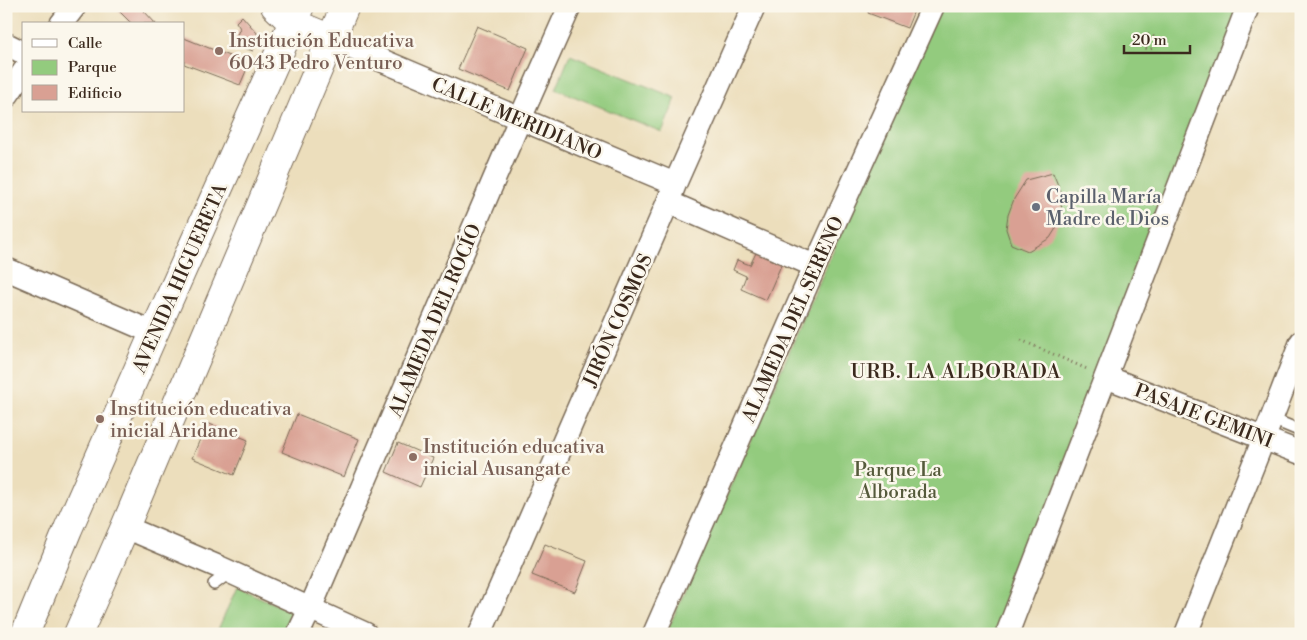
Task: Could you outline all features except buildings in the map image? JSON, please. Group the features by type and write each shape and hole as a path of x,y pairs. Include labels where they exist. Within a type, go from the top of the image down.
{"main road":[{"path":"78,634 125,527 344,6"},
{"path":"290,12 331,39"},
{"name":"AVENIDA HIGUERETA","path":"25,634 68,529 274,65 290,12"},
{"path":"274,65 287,57 297,56 307,61 314,72 314,79"}],"street":[{"path":"63,22 75,6"},
{"name":"ALAMEDA DEL ROCÍO","path":"298,634 570,6"},
{"name":"JIRÓN COSMOS","path":"480,634 754,6"},
{"name":"ALAMEDA DEL SERENO","path":"654,634 815,266 932,6"},
{"path":"1007,634 1248,6"},
{"name":"CALLE MERIDIANO","path":"331,39 520,119 671,193"},
{"path":"6,44 22,52"},
{"path":"6,97 22,74"},
{"path":"671,193 815,266"},
{"path":"6,269 154,333"},
{"path":"1186,634 1299,354"},
{"name":"PASAJE GEMINI","path":"1106,377 1268,428 1301,453"},
{"path":"125,527 221,575 310,609 366,634"}],"lane":[{"path":"1268,428 1301,431"}],"path":[{"path":"1150,35 1154,37 1156,44 1154,48 1144,47 1142,44 1144,38 1150,35"},
{"path":"1021,340 1106,377"}],"green space":[{"name":"Parque La Alborada","path":"940,6 1243,6 999,634 666,634"},
{"path":"570,55 676,98 662,132 556,89"},
{"path":"237,587 292,612 282,634 216,634"}],"place":[{"name":"Institución Educativa 6043 Pedro Venturo","path":"219,51"},
{"name":"Capilla María Madre de Dios","path":"1036,207"},
{"name":"Institución educativa inicial Aridane","path":"100,419"},
{"name":"Institución educativa inicial Ausangate","path":"413,457"}],"district":[{"name":"URB. LA ALBORADA","path":"956,371"}]}
